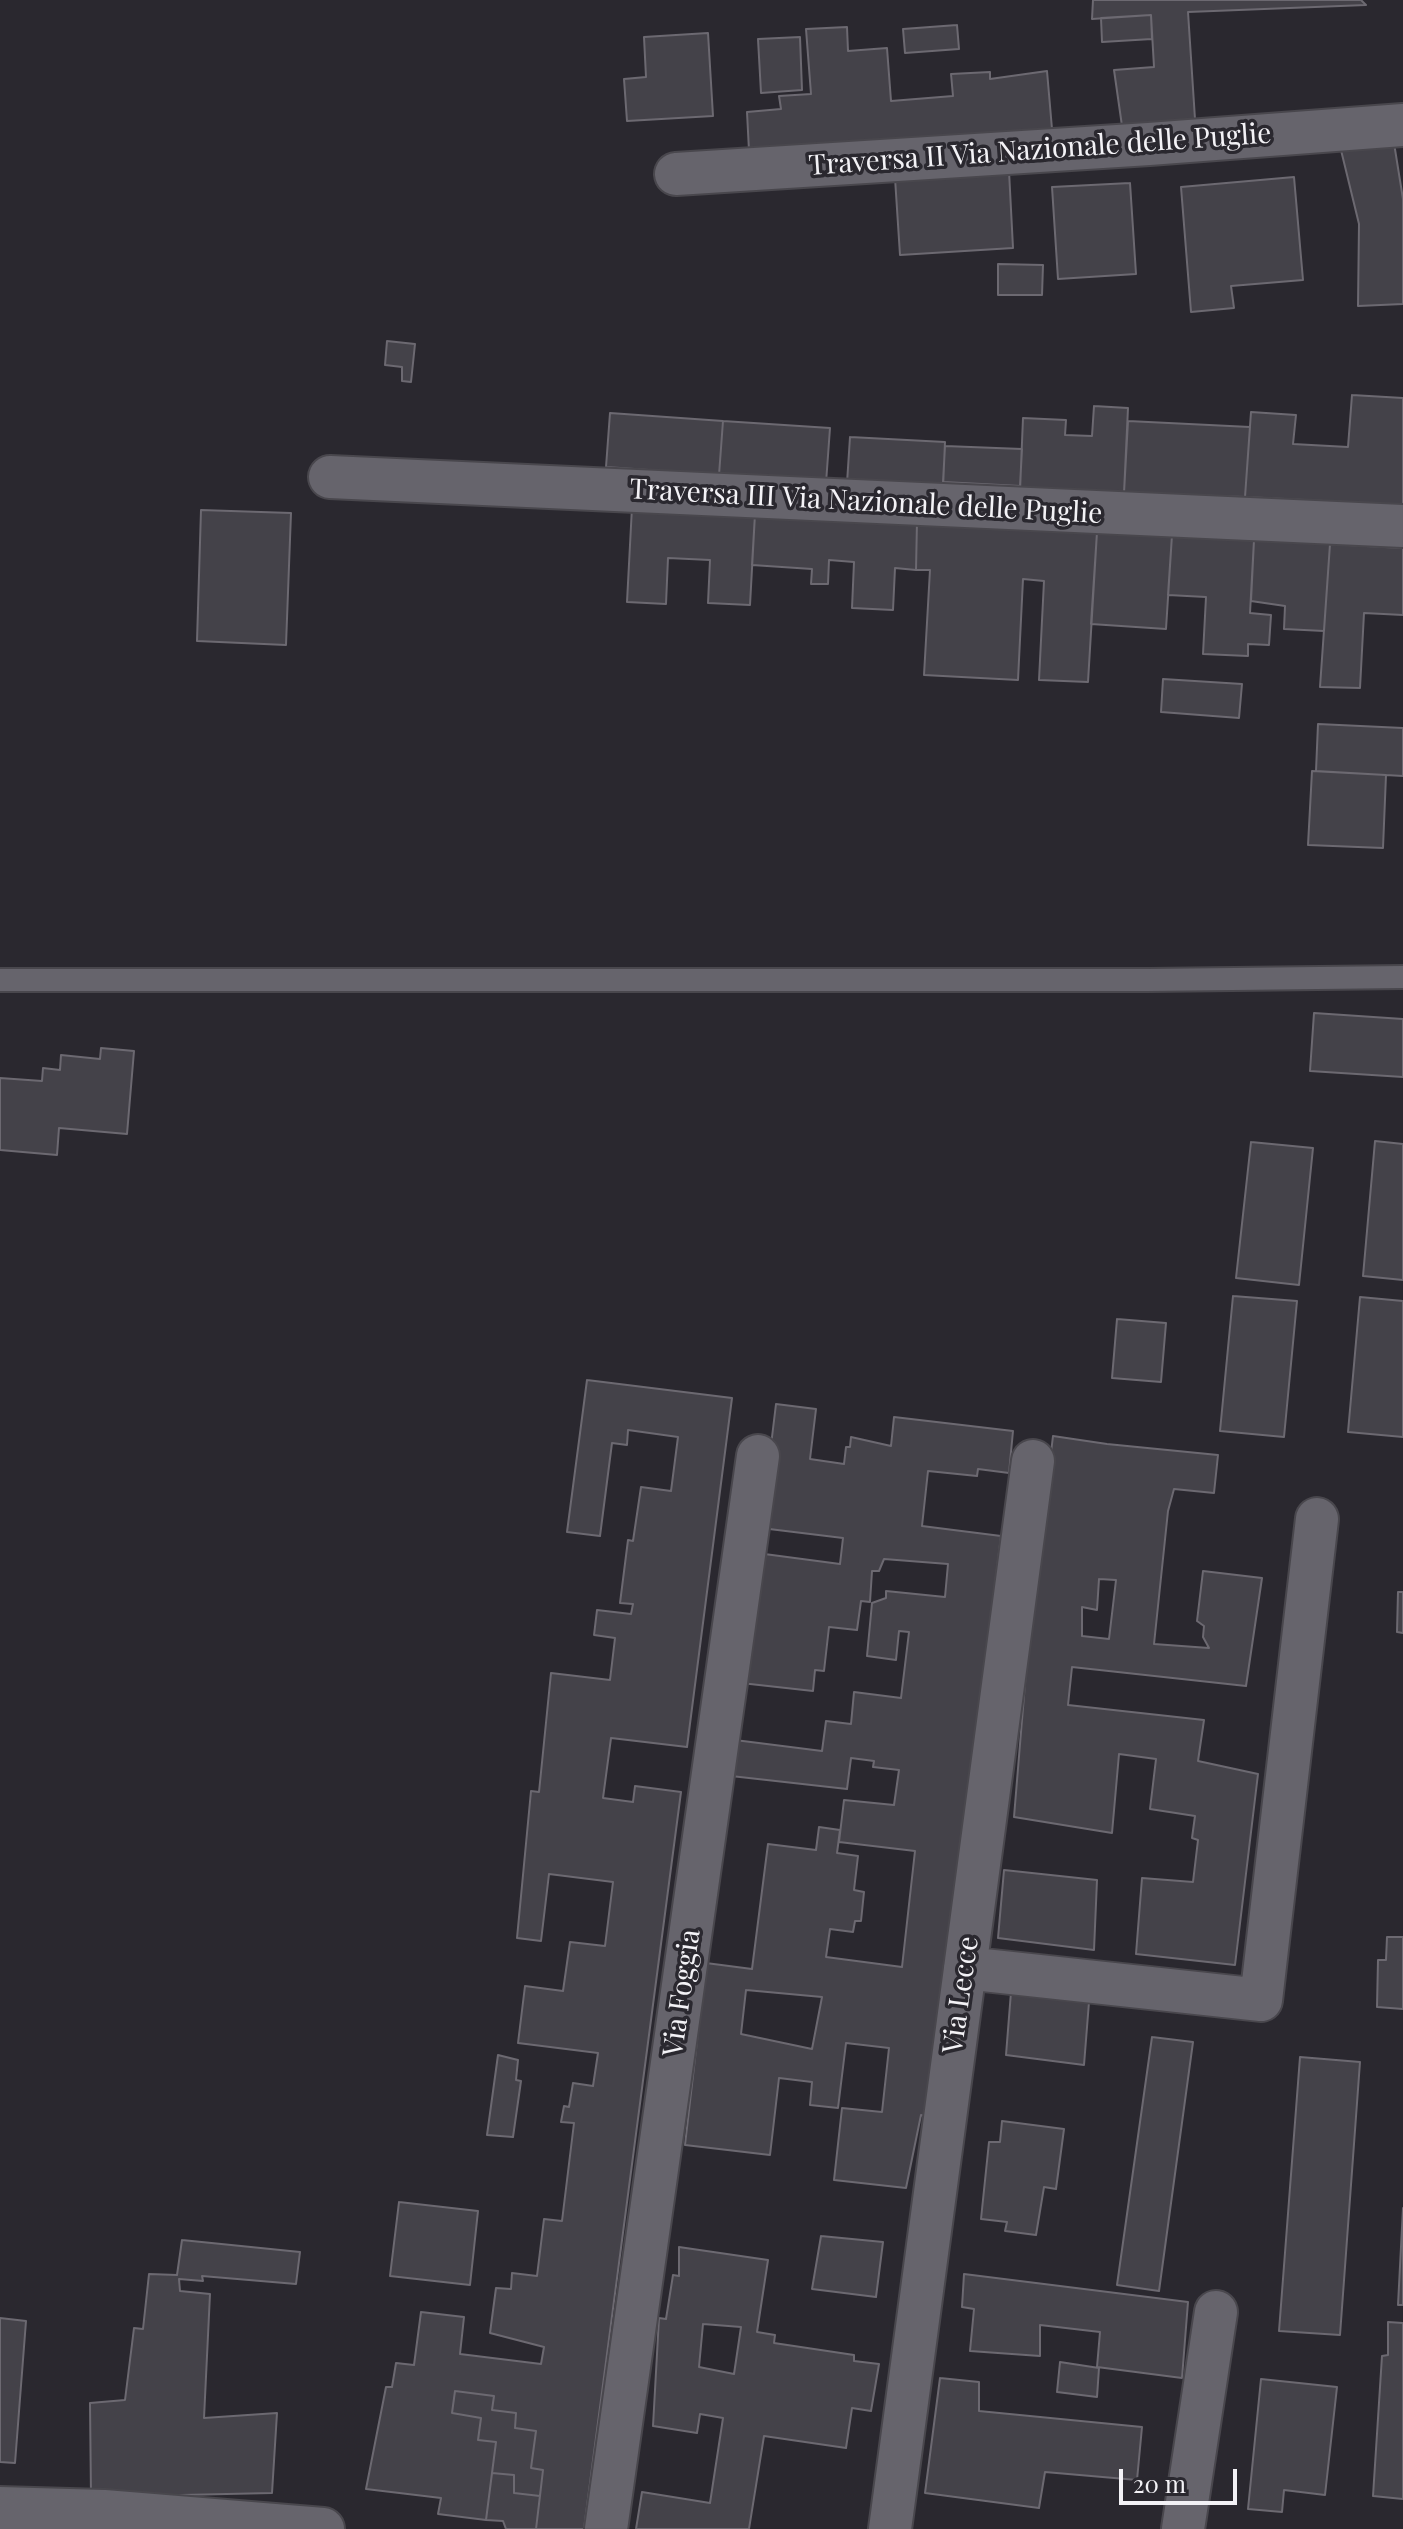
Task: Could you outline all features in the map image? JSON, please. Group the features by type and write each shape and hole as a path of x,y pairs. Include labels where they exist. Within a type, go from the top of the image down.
{"street":[{"name":"Traversa II Via Nazionale delle Puglie","path":"676,174 1403,125"},
{"name":"Traversa III Via Nazionale delle Puglie","path":"330,477 1403,526"},
{"name":"Via Foggia","path":"606,2529 758,1456"},
{"name":"Via Lecce","path":"890,2529 1033,1461"},
{"path":"965,1968 1261,2000 1317,1519"},
{"path":"1183,2529 1216,2312"},
{"path":"0,2508 102,2520 323,2529"}],"lane":[{"path":"0,980 1149,980 1403,977"}],"building":[{"path":"1093,0 1361,0 1366,5 1188,12 1195,119 1122,126 1114,70 1154,67 1151,15 1092,19"},
{"path":"1151,15 1152,39 1102,42 1101,18"},
{"path":"957,25 959,49 905,53 903,29"},
{"path":"847,27 848,51 887,48 891,101 953,96 951,74 990,72 990,79 1047,71 1052,129 749,151 747,112 781,109 779,96 811,94 806,29"},
{"path":"708,33 713,116 627,121 624,79 646,77 644,37"},
{"path":"800,37 802,90 761,93 758,39"},
{"path":"1394,143 1403,199 1403,304 1358,306 1359,224 1340,146"},
{"path":"1009,171 1013,248 900,255 895,178"},
{"path":"1294,177 1303,280 1231,286 1234,308 1191,312 1181,187"},
{"path":"1130,183 1136,274 1058,279 1052,187"},
{"path":"998,264 1043,265 1042,295 998,295"},
{"path":"387,341 415,344 411,382 402,381 402,367 385,365"},
{"path":"1352,395 1403,398 1403,505 1245,497 1251,412 1296,415 1293,444 1348,447"},
{"path":"1094,406 1128,408 1124,493 1020,491 1023,418 1066,420 1065,435 1092,436"},
{"path":"610,413 723,421 719,475 606,467"},
{"path":"723,421 830,428 826,483 719,475"},
{"path":"1128,421 1250,427 1245,497 1124,493"},
{"path":"850,437 945,442 943,488 847,483"},
{"path":"945,446 1022,449 1020,486 943,482"},
{"path":"632,507 755,514 750,605 708,603 710,560 668,558 666,604 627,602"},
{"path":"201,510 291,513 286,645 197,641"},
{"path":"755,514 917,521 916,570 895,568 893,610 852,608 854,562 829,560 828,584 811,584 812,569 752,565"},
{"path":"917,521 1097,532 1088,682 1039,680 1044,581 1023,579 1018,680 924,675 930,570 916,570"},
{"path":"1097,532 1172,535 1166,629 1091,624"},
{"path":"1172,535 1254,540 1250,613 1271,615 1269,645 1248,644 1248,656 1203,654 1206,597 1168,595"},
{"path":"1254,540 1330,544 1324,631 1284,629 1285,606 1251,601"},
{"path":"1330,544 1403,548 1403,615 1364,613 1360,688 1320,687"},
{"path":"1163,679 1242,684 1239,718 1161,712"},
{"path":"1318,724 1403,728 1403,776 1316,771"},
{"path":"1312,771 1386,775 1383,848 1308,845"},
{"path":"1314,1013 1403,1019 1403,1077 1310,1071"},
{"path":"101,1048 134,1051 127,1134 59,1128 57,1155 0,1150 0,1078 42,1081 43,1068 60,1070 61,1055 100,1059"},
{"path":"1375,1141 1403,1144 1403,1280 1363,1276"},
{"path":"1251,1142 1313,1148 1299,1285 1236,1278"},
{"path":"1233,1296 1297,1301 1284,1437 1220,1431"},
{"path":"1360,1297 1403,1301 1403,1437 1348,1432"},
{"path":"1117,1319 1166,1323 1161,1382 1112,1378"},
{"path":"587,1380 732,1398 687,1747 611,1738 603,1798 633,1802 635,1786 681,1792 584,2529 536,2529 543,2470 531,2468 536,2431 515,2428 516,2413 492,2410 494,2396 455,2391 452,2413 481,2418 478,2440 496,2442 486,2520 438,2514 441,2498 366,2489 386,2387 392,2387 396,2363 414,2365 421,2312 464,2317 460,2354 541,2364 544,2347 490,2333 496,2288 511,2289 512,2273 537,2276 544,2219 562,2221 574,2123 561,2122 564,2106 569,2107 573,2083 593,2086 598,2053 518,2043 525,1986 563,1991 570,1942 605,1946 613,1882 549,1874 541,1941 517,1938 531,1791 539,1792 551,1673 610,1680 615,1638 594,1635 597,1610 631,1614 633,1604 620,1603 628,1540 633,1541 641,1487 671,1491 678,1437 628,1430 627,1445 612,1443 600,1536 567,1532"},
{"path":"776,1404 816,1409 810,1459 844,1464 851,1437 891,1446 894,1417 1013,1431 1009,1473 978,1469 977,1476 928,1471 922,1526 1001,1536 929,2117 921,2115 906,2188 834,2180 842,2108 882,2112 889,2048 846,2043 838,2108 810,2105 812,2082 779,2078 770,2155 685,2145 706,1963 752,1969 768,1844 816,1850 819,1827 840,1830 837,1853 858,1856 854,1890 864,1892 861,1921 855,1921 853,1932 830,1929 826,1957 902,1967 915,1851 839,1842 844,1800 894,1805 899,1770 873,1767 874,1761 851,1758 847,1789 731,1776 735,1740 822,1751 826,1721 851,1724 854,1692 901,1698 909,1632 899,1631 896,1660 867,1656 872,1603 886,1598 886,1591 945,1597 948,1564 884,1559 879,1571 872,1571 870,1602 861,1601 857,1630 829,1627 824,1671 815,1670 813,1691 741,1683 757,1553 840,1564 843,1538 761,1528","holes":["746,1990 822,1997 812,2049 741,2034"]},
{"path":"1053,1436 1218,1455 1214,1493 1174,1489 1168,1511 1154,1644 1209,1648 1203,1637 1204,1626 1197,1621 1203,1571 1262,1578 1246,1686 1072,1667 1068,1705 1204,1720 1198,1761 1258,1774 1235,1965 1136,1954 1142,1878 1193,1882 1198,1840 1192,1838 1195,1816 1150,1809 1156,1759 1119,1754 1112,1833 1014,1817 1029,1635","holes":["1099,1579 1116,1580 1109,1639 1082,1636 1082,1607 1097,1610"]},
{"path":"1398,1592 1403,1592 1403,1633 1397,1632"},
{"path":"1004,1870 1097,1880 1094,1950 998,1938"},
{"path":"1387,1937 1403,1937 1403,2009 1377,2007 1378,1960 1386,1960"},
{"path":"1011,1992 1089,2002 1084,2065 1006,2055"},
{"path":"1152,2037 1193,2042 1159,2291 1117,2285"},
{"path":"498,2055 518,2060 516,2080 521,2081 513,2137 487,2135"},
{"path":"1300,2057 1360,2062 1340,2335 1279,2331"},
{"path":"1002,2121 1064,2129 1056,2189 1044,2187 1036,2235 1005,2231 1007,2222 981,2219 989,2142 1000,2142"},
{"path":"399,2202 478,2211 470,2285 390,2276"},
{"path":"1403,2208 1403,2305 1398,2305"},
{"path":"821,2236 883,2242 876,2297 812,2289"},
{"path":"182,2240 300,2252 296,2284 202,2276 203,2281 179,2279 180,2291 210,2294 204,2418 277,2413 272,2493 91,2497 90,2403 125,2400 134,2328 143,2329 149,2274 177,2275"},
{"path":"679,2247 768,2260 757,2332 775,2335 774,2343 854,2355 854,2361 879,2364 871,2411 852,2408 846,2448 764,2436 749,2529 636,2529 642,2492 710,2503 723,2418 700,2414 697,2433 653,2426 659,2318 666,2319 673,2275 679,2276","holes":["703,2324 741,2327 734,2374 699,2367"]},
{"path":"964,2274 1188,2302 1182,2378 1097,2367 1100,2332 1040,2325 1040,2356 970,2351 974,2309 962,2307"},
{"path":"0,2318 26,2321 15,2463 0,2462"},
{"path":"1388,2322 1403,2323 1403,2499 1373,2496 1382,2356 1388,2355"},
{"path":"1060,2362 1099,2368 1097,2397 1057,2392"},
{"path":"940,2378 979,2382 979,2411 1142,2427 1137,2480 1045,2472 1039,2508 925,2493"},
{"path":"1261,2379 1337,2387 1325,2495 1284,2490 1282,2512 1248,2509"},
{"path":"455,2391 494,2396 492,2410 516,2413 515,2428 536,2431 531,2468 543,2470 540,2496 514,2493 514,2475 492,2473 496,2442 478,2440 481,2418 452,2413"},
{"path":"492,2473 514,2475 514,2493 540,2496 536,2529 506,2529 503,2521 486,2520"}]}
